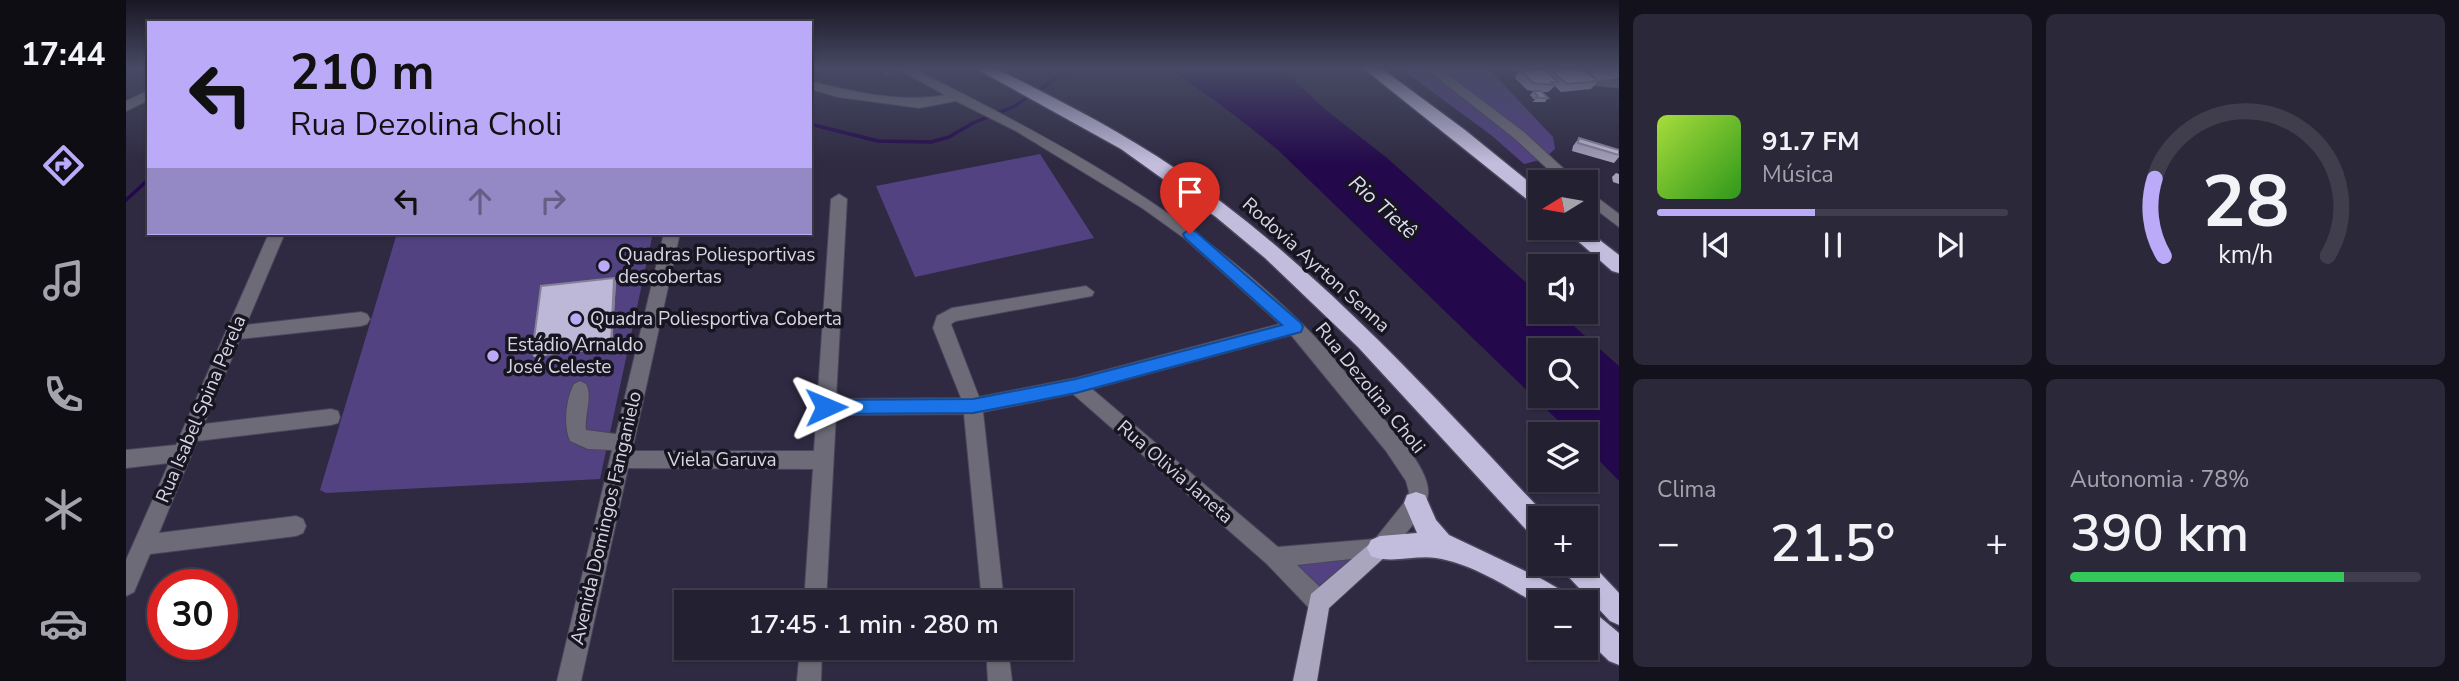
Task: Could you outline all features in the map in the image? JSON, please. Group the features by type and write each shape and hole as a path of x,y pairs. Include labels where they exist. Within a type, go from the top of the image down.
{"highway":[{"name":"Rodovia Ayrton Senna","path":"1048,100 1119,139 1219,209 1292,272 1397,373 1528,514"},
{"path":"1413,100 1528,191"},
{"path":"1587,240 1619,266"},
{"path":"1593,240 1619,255"},
{"path":"1416,503 1434,540 1536,590"},
{"path":"1380,548 1406,545 1446,548"},
{"path":"1585,576 1619,612"},
{"path":"1598,633 1619,651"}],"main road":[{"path":"1305,681 1319,602 1380,548"}],"street":[{"path":"888,100 919,104 959,100"},
{"name":"Rua Dezolina Choli","path":"967,100 1021,128 1147,204 1190,234 1295,327 1406,463 1419,492 1416,503"},
{"path":"1473,100 1519,135 1558,170"},
{"path":"815,590 839,199"},
{"path":"1598,204 1619,222"},
{"name":"Rua Isabel Spina Perela","path":"126,584 278,235"},
{"name":"Avenida Domingos Fanganielo","path":"569,681 672,235"},
{"path":"992,590 973,406 942,328 943,321 952,316 1086,292"},
{"path":"234,333 361,319"},
{"path":"826,407 973,406 1076,386 1295,327"},
{"name":"Rua Olivia Janeta","path":"1076,386 1274,558 1319,602"},
{"name":"Viela Garuva","path":"580,389 575,421 577,435 622,451 824,460"},
{"path":"191,434 331,417"},
{"path":"126,459 182,453"},
{"path":"1274,558 1380,548 1416,503"},
{"path":"143,545 296,526"},
{"path":"809,681 810,660"},
{"path":"998,660 1000,681"}],"shaded area":[{"path":"1443,100 1518,100 1553,137 1555,149 1544,159 1524,164 1491,135"},
{"path":"1040,154 1094,238 915,277 876,186"},
{"name":"Estádio Arnaldo José Celeste","path":"396,235 653,235 600,479 326,493 320,490"},
{"path":"1380,548 1319,602 1274,557"}],"water":[{"name":"Rio Tietê","path":"1213,100 1315,100 1387,158 1528,284 1528,324 1572,324 1587,338 1528,338 1528,391 1278,150"},
{"name":"Rio Tietê","path":"1598,347 1619,366 1619,481 1598,459 1598,422 1560,422 1545,408 1598,408"}],"building":[{"path":"1579,138 1619,150 1619,155 1578,143"},
{"name":"Quadra Poliesportiva Coberta","path":"614,278 611,345 532,354 541,286"}],"waterway":[{"path":"812,124 878,141 931,142 949,137 1024,100"},
{"path":"126,200 147,181"}],"place":[{"name":"Quadras Poliesportivas descobertas","path":"604,266"},
{"name":"Quadra Poliesportiva Coberta","path":"576,319"},
{"name":"Estádio Arnaldo José Celeste","path":"493,356"}],"route":[{"path":"826,407 973,406 1076,386 1295,327 1190,234"}]}
